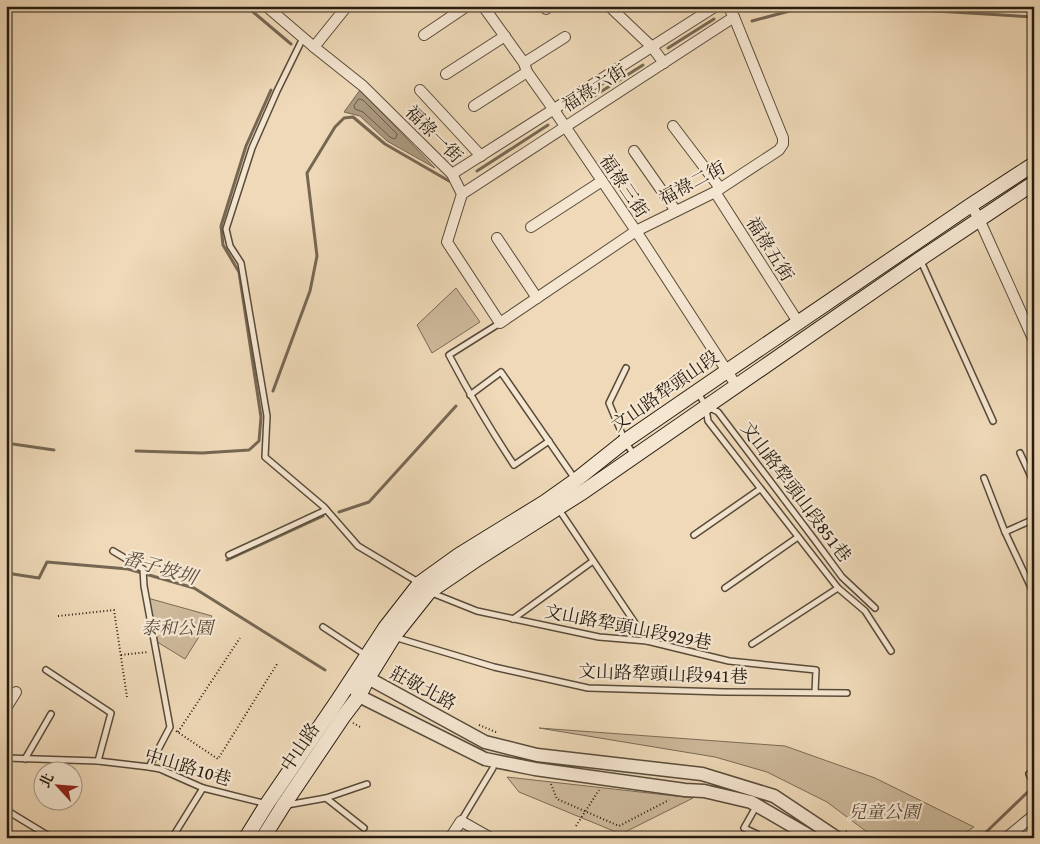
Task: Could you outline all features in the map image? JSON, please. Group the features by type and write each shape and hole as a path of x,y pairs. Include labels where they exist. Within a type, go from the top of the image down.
{"main road":[{"name":"文山路犂頭山段","path":"580,486 625,441 798,322 1034,164"},
{"name":"文山路犂頭山段","path":"368,678 372,659 385,628 460,555 635,456 920,259 1034,183"},
{"name":"文山路犂頭山段","path":"350,681 394,636 424,588"},
{"name":"中山路","path":"266,837 283,806 359,696 368,678"},
{"name":"中山路","path":"246,838 350,681"}],"street":[{"name":"福祿一街","path":"266,6 363,86 452,174 462,194"},
{"path":"314,47 347,6"},
{"path":"424,35 467,6"},
{"name":"福祿三街","path":"483,6 636,231 736,385"},
{"path":"609,6 652,47 664,63"},
{"name":"福祿六街","path":"452,174 716,6"},
{"path":"728,6 734,17"},
{"name":"福祿六街","path":"462,194 734,17"},
{"name":"福祿二街","path":"500,323 636,231 718,190 779,150 783,144 783,138 734,17"},
{"path":"446,74 505,36"},
{"path":"474,106 565,37"},
{"path":"420,90 481,156"},
{"name":"福祿五街","path":"673,126 718,190 798,322"},
{"path":"634,151 676,211"},
{"path":"531,227 602,181"},
{"path":"462,194 447,242 500,323"},
{"path":"971,205 1034,340"},
{"path":"497,238 537,298"},
{"name":"莊敬北路","path":"350,681 368,678 485,742 537,755 702,774 774,796 837,838"},
{"path":"350,681 359,696"},
{"path":"6,708 16,692"},
{"name":"莊敬北路","path":"359,696 485,759 545,770 704,791 751,802 813,838"},
{"path":"1006,838 1034,816"},
{"path":"450,838 461,821 491,838"}],"lane":[{"name":"文山路犂頭山段929巷","path":"304,38 277,91 252,148 226,229 230,246 241,263 267,416 265,457 326,510 358,546 424,588 477,611 599,637 647,641 729,661 816,670 815,692"},
{"path":"920,259 993,421"},
{"path":"500,323 449,355 490,430 514,465 549,441"},
{"path":"626,368 609,403 625,441 635,456"},
{"path":"470,395 501,372 580,486"},
{"name":"文山路犂頭山段851巷","path":"697,392 706,406 718,412 842,577 875,608"},
{"path":"706,406 708,421 838,588 864,611 890,651"},
{"path":"1020,452 1034,483"},
{"path":"984,478 1034,594"},
{"path":"694,535 760,488"},
{"path":"554,503 647,641"},
{"path":"228,555 326,510"},
{"path":"1006,532 1034,519"},
{"path":"725,588 798,537"},
{"path":"114,551 143,569 144,586 170,727 149,767"},
{"path":"513,619 593,561"},
{"path":"752,644 838,588"},
{"path":"322,627 372,659"},
{"name":"文山路犂頭山段941巷","path":"394,636 494,666 588,688 847,693"},
{"path":"46,670 111,713 98,761"},
{"path":"25,759 50,714"},
{"name":"中山路10巷","path":"6,758 98,761 149,767 160,769 203,788 267,804 283,806 326,798 367,784"},
{"path":"461,821 493,768"},
{"path":"1029,774 1034,785"},
{"path":"172,838 203,788"},
{"path":"326,798 364,828"},
{"path":"757,805 744,828 757,834 758,838"},
{"path":"6,810 52,838"}],"path":[{"path":"58,616 114,610 127,697"},
{"path":"178,732 240,638"},
{"path":"121,655 156,651"},
{"path":"170,727 218,759 277,664"},
{"path":"551,783 557,799 620,826 675,798"},
{"path":"576,826 599,790"}],"green space":[{"path":"456,288 480,322 432,353 417,325"},
{"name":"泰和公園","path":"144,597 212,616 185,659 154,640"},
{"name":"兒童公園","path":"539,728 785,746 875,778 974,827 957,838 875,838 827,802 767,772 715,757"},
{"path":"507,777 693,798 621,834 519,792"}],"water":[{"path":"360,90 435,168 387,141 360,116 344,112"}],"waterway":[{"path":"246,6 291,44"},
{"path":"948,11 956,6"},
{"path":"752,21 797,9 887,8 1034,17"},
{"path":"668,48 714,19"},
{"path":"572,110 643,65"},
{"path":"136,451 202,453 249,450 259,441 261,417 239,272 223,245 221,226 246,146 271,90"},
{"path":"273,391 310,291 317,256 307,173 335,127 344,118 353,117 385,144 449,181"},
{"path":"477,171 548,125"},
{"path":"339,512 369,502 456,406"},
{"path":"6,443 54,450"},
{"path":"227,560 323,516"},
{"name":"番子坡圳","path":"6,573 39,578 47,562 128,569 194,588 325,670"},
{"path":"980,838 1034,786"}]}
